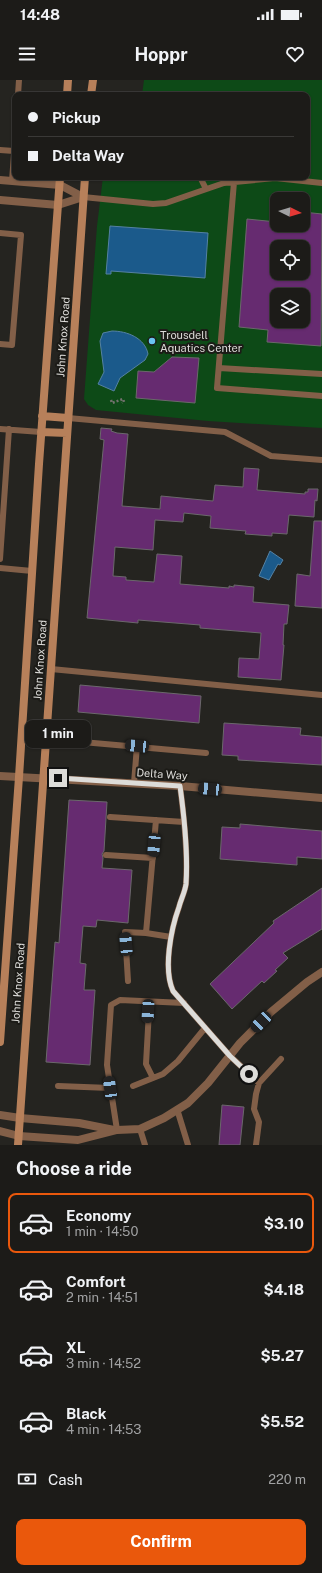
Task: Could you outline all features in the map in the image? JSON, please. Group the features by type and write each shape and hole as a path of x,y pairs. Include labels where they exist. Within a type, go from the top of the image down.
{"main road":[{"path":"67,92 68,80"},
{"path":"91,92 93,80"},
{"name":"John Knox Road","path":"18,1145 85,180"},
{"name":"John Knox Road","path":"0,1042 19,777 42,416 60,181"},
{"path":"42,416 68,418"},
{"path":"41,432 67,434"}],"street":[{"path":"0,180 60,181 83,197"},
{"path":"0,200 58,205 83,197"},
{"name":"Delta Way","path":"0,776 43,777 180,786 322,798"},
{"path":"0,1131 19,1136 78,1140 117,1130 140,1129 164,1118 188,1103 208,1084 240,1043 271,1012 307,982 322,972"},
{"path":"0,1115 79,1123 117,1130"}],"lane":[{"path":"18,92 19,80"},
{"path":"0,150 12,151"},
{"path":"202,180 206,189"},
{"path":"83,197 154,204 166,203 224,183 254,180"},
{"path":"294,180 322,183"},
{"path":"234,182 217,388 322,396"},
{"path":"0,233 21,235 12,345 0,344"},
{"path":"219,368 322,374"},
{"path":"68,418 225,432 271,456 322,460"},
{"path":"0,429 41,432"},
{"path":"0,559 9,429"},
{"path":"0,568 32,571"},
{"path":"51,669 322,695"},
{"path":"72,741 206,753"},
{"path":"134,783 137,746"},
{"path":"180,786 184,822 186,884 171,938 168,971 170,985 173,991 230,1056 259,1083"},
{"path":"110,817 184,822"},
{"path":"146,933 156,820"},
{"path":"106,854 153,858"},
{"path":"128,981 124,932 146,933 171,938"},
{"path":"117,1130 107,1065 111,1005 120,1000 184,1003"},
{"path":"148,1011 146,1064 153,1078"},
{"path":"133,1086 163,1074 178,1061 205,1028"},
{"path":"256,1145 259,1122 254,1109 259,1083 282,1059"},
{"path":"58,1086 110,1088"},
{"path":"177,1109 188,1145"},
{"path":"140,1129 145,1145"}],"path":[{"path":"111,400 112,403 123,400 124,402 122,403"}],"green space":[{"path":"144,80 322,80 322,428 208,421 96,410 88,405 84,399 97,226 103,180 310,180 310,92 142,92"}],"water":[{"path":"110,226 208,233 205,278 111,271 111,274 106,274"},
{"path":"112,331 124,332 134,336 143,344 148,354 145,360 120,378 114,391 98,384 104,372 100,341 103,333"},
{"path":"270,551 283,560 280,565 278,564 269,580 259,576"}],"building":[{"path":"310,213 322,214 321,346 267,342 268,330 239,327 247,219 270,221 270,232 310,232"},
{"path":"172,357 199,358 195,403 136,398 138,371 154,372"},
{"path":"101,428 112,429 111,431 117,433 128,434 122,506 160,509 161,496 213,501 215,485 243,487 244,468 259,469 257,490 305,494 305,492 308,492 308,489 318,489 317,501 315,500 314,517 289,515 287,534 272,533 272,536 245,534 246,531 210,528 211,516 184,513 183,522 155,520 153,550 115,547 113,576 126,577 126,580 154,582 157,554 182,556 180,584 229,588 229,586 234,587 234,585 254,587 253,602 289,605 287,624 284,624 281,680 238,677 239,658 259,659 261,633 200,628 200,625 138,620 138,623 87,618 104,440 100,439"},
{"path":"314,521 322,521 322,608 295,606 297,574 310,576"},
{"path":"80,685 201,696 199,723 78,712"},
{"path":"224,723 301,728 300,735 322,737 322,765 238,760 238,756 222,755"},
{"path":"69,800 107,802 102,868 132,870 128,923 97,920 96,927 83,926 80,963 86,964 84,990 95,990 90,1065 46,1062 55,942 59,943"},
{"path":"240,824 322,831 322,859 297,857 297,865 220,859 222,827 240,828"},
{"path":"322,888 322,929 283,953 288,958 275,970 277,971 264,983 262,981 232,1009 210,984 274,923 273,921"},
{"path":"222,1105 244,1107 240,1145 219,1145"}],"place":[{"name":"Trousdell Aquatics Center","path":"152,341"}],"route":[{"path":"58,778 180,786 183,807 186,884 171,935 168,971 170,985 173,991 230,1056 249,1074"}]}
